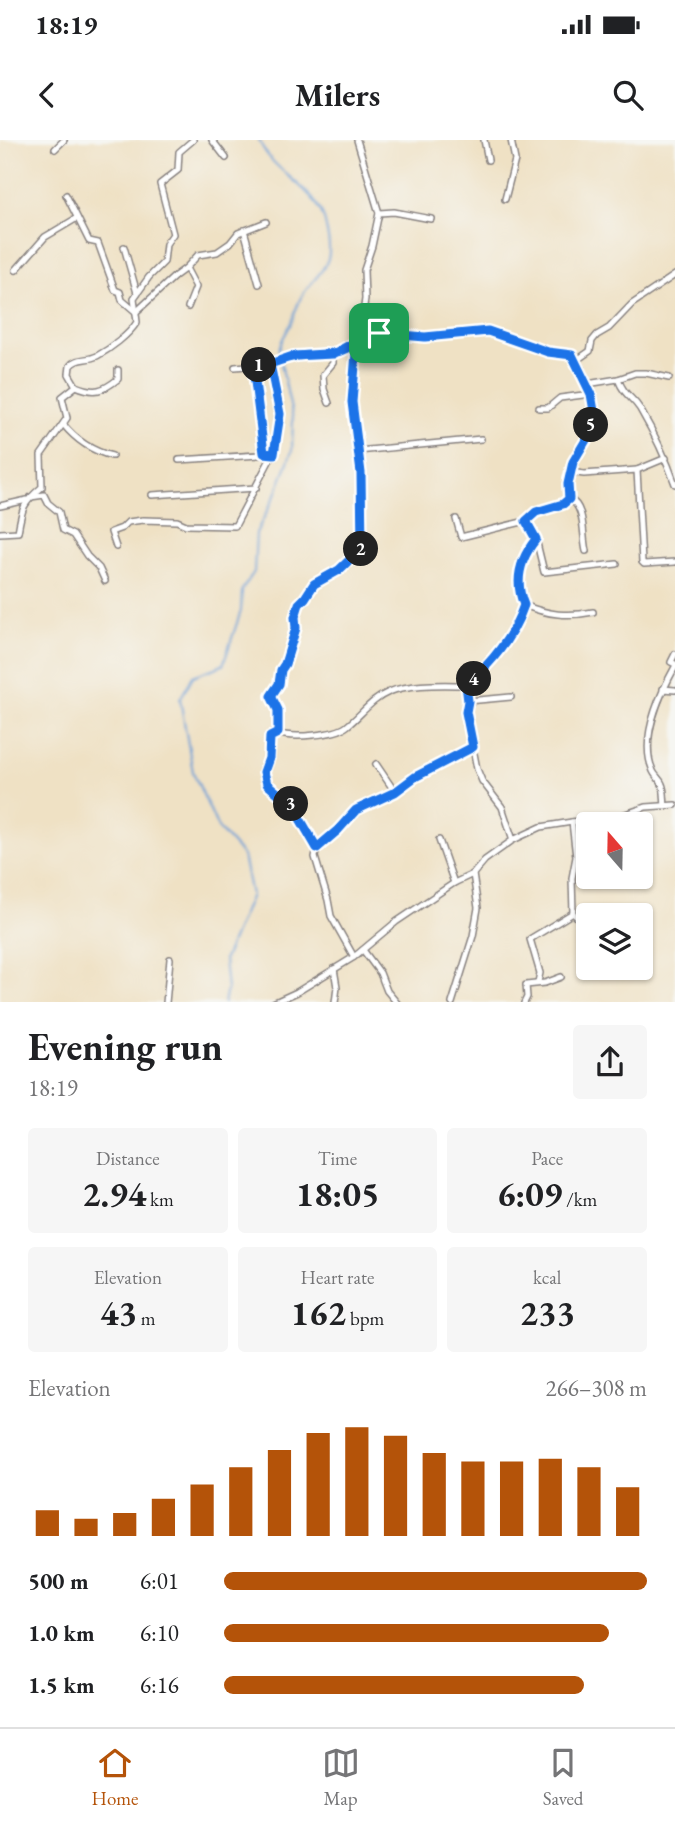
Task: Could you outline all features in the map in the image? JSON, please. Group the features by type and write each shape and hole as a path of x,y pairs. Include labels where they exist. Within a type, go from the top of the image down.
{"street":[{"path":"55,149 64,140"},
{"path":"118,370 118,379 105,390 89,391 76,386 69,372 73,362 95,357 135,326 136,312 133,301 149,277 164,262 166,244 173,234 160,184 178,170 179,152 193,140"},
{"path":"212,140 226,158"},
{"path":"278,733 278,710 271,696 279,684 281,670 296,628 295,617 299,604 314,584 339,570 362,548 361,473 352,402 357,341 365,299 363,270 372,246 379,213 357,140"},
{"path":"484,140 488,160"},
{"path":"505,199 515,160 511,140"},
{"path":"66,195 89,241 98,243 115,290 120,292 121,300 136,312"},
{"path":"379,213 394,212 431,219"},
{"path":"16,270 45,237 77,218"},
{"path":"136,312 198,255 217,252 244,230 266,222"},
{"path":"244,230 259,284"},
{"path":"124,247 137,293"},
{"path":"186,268 196,288 188,307"},
{"path":"577,360 590,351 592,341 597,335 609,328 632,304 675,275"},
{"path":"360,335 379,333 425,337 488,331 548,352 572,355 577,360 591,394 594,411 589,435 570,472 569,499 563,504 536,512 526,521 461,537 456,519"},
{"path":"235,367 270,364 293,356 333,354 357,341"},
{"path":"329,403 323,375 333,363 333,354"},
{"path":"116,547 111,532 122,528 128,522 143,520 186,525 235,526 274,454 280,414 270,364"},
{"path":"253,366 264,453"},
{"path":"587,384 635,373 669,378"},
{"path":"618,379 624,394 640,409 666,458 675,484"},
{"path":"0,533 18,532 22,508 28,498 42,487 41,455 67,414 62,397 76,386"},
{"path":"539,408 548,408 559,398 591,394"},
{"path":"63,424 74,437 99,453 112,456"},
{"path":"358,450 481,439"},
{"path":"179,460 274,454"},
{"path":"570,472 584,474 637,470 666,458"},
{"path":"637,470 642,562 675,562"},
{"path":"152,495 256,488"},
{"path":"0,506 44,495 48,503 55,507 63,530 73,535 99,568 105,582"},
{"path":"569,499 575,502 581,517 586,551"},
{"path":"526,521 536,539 544,572 617,564"},
{"path":"317,848 292,805 267,784 264,772 269,758 271,736 278,733 285,736 311,736 344,729 379,698 397,689 466,685 482,671 507,641 518,622 524,605 519,591 521,568 524,555 536,539"},
{"path":"524,605 563,616 593,612"},
{"path":"665,806 663,785 653,771 648,745 652,718 675,666 671,660 675,654"},
{"path":"466,685 466,712 479,775 502,807 513,840"},
{"path":"663,689 675,690"},
{"path":"468,701 511,697"},
{"path":"354,957 331,916 315,858 317,848 356,810 395,792 415,777 473,747"},
{"path":"376,764 395,792"},
{"path":"275,1002 298,992 354,957 396,922 454,883 473,874 485,860 513,840 541,827 572,822 596,824 646,807 675,804"},
{"path":"572,822 576,857 572,878 573,912 576,915"},
{"path":"439,840 454,883"},
{"path":"452,1002 473,936 478,908 473,874"},
{"path":"538,982 540,973 530,939 573,912"},
{"path":"363,950 396,1002"},
{"path":"166,1002 170,958"},
{"path":"334,969 337,987 335,1002"},
{"path":"524,1002 526,985 545,983 561,977"}],"waterway":[{"path":"259,140 274,163 315,201 322,213 329,243 326,264 299,301 281,344 279,358"},
{"path":"224,1002 227,989 224,959 251,895 243,856 218,828 193,772 180,699 193,676 223,665 241,611 242,590 254,572 256,533 277,492 292,451 293,419 281,363"}],"route":[{"path":"379,333 360,335 357,341 333,354 293,356 270,364 280,414 274,454 264,453 253,366 270,364 293,356 333,354 357,341 352,402 361,473 362,548 339,570 318,580 299,604 295,617 296,628 281,670 278,688 271,694 278,710 278,733 270,737 269,758 264,772 267,784 292,805 317,848 356,810 395,792 415,777 473,747 466,712 466,685 482,671 507,641 518,622 524,605 518,584 521,568 524,555 536,539 526,521 536,512 563,504 569,499 568,484 573,462 589,435 594,411 591,394 574,355 548,352 488,331 425,337 379,333"}]}
